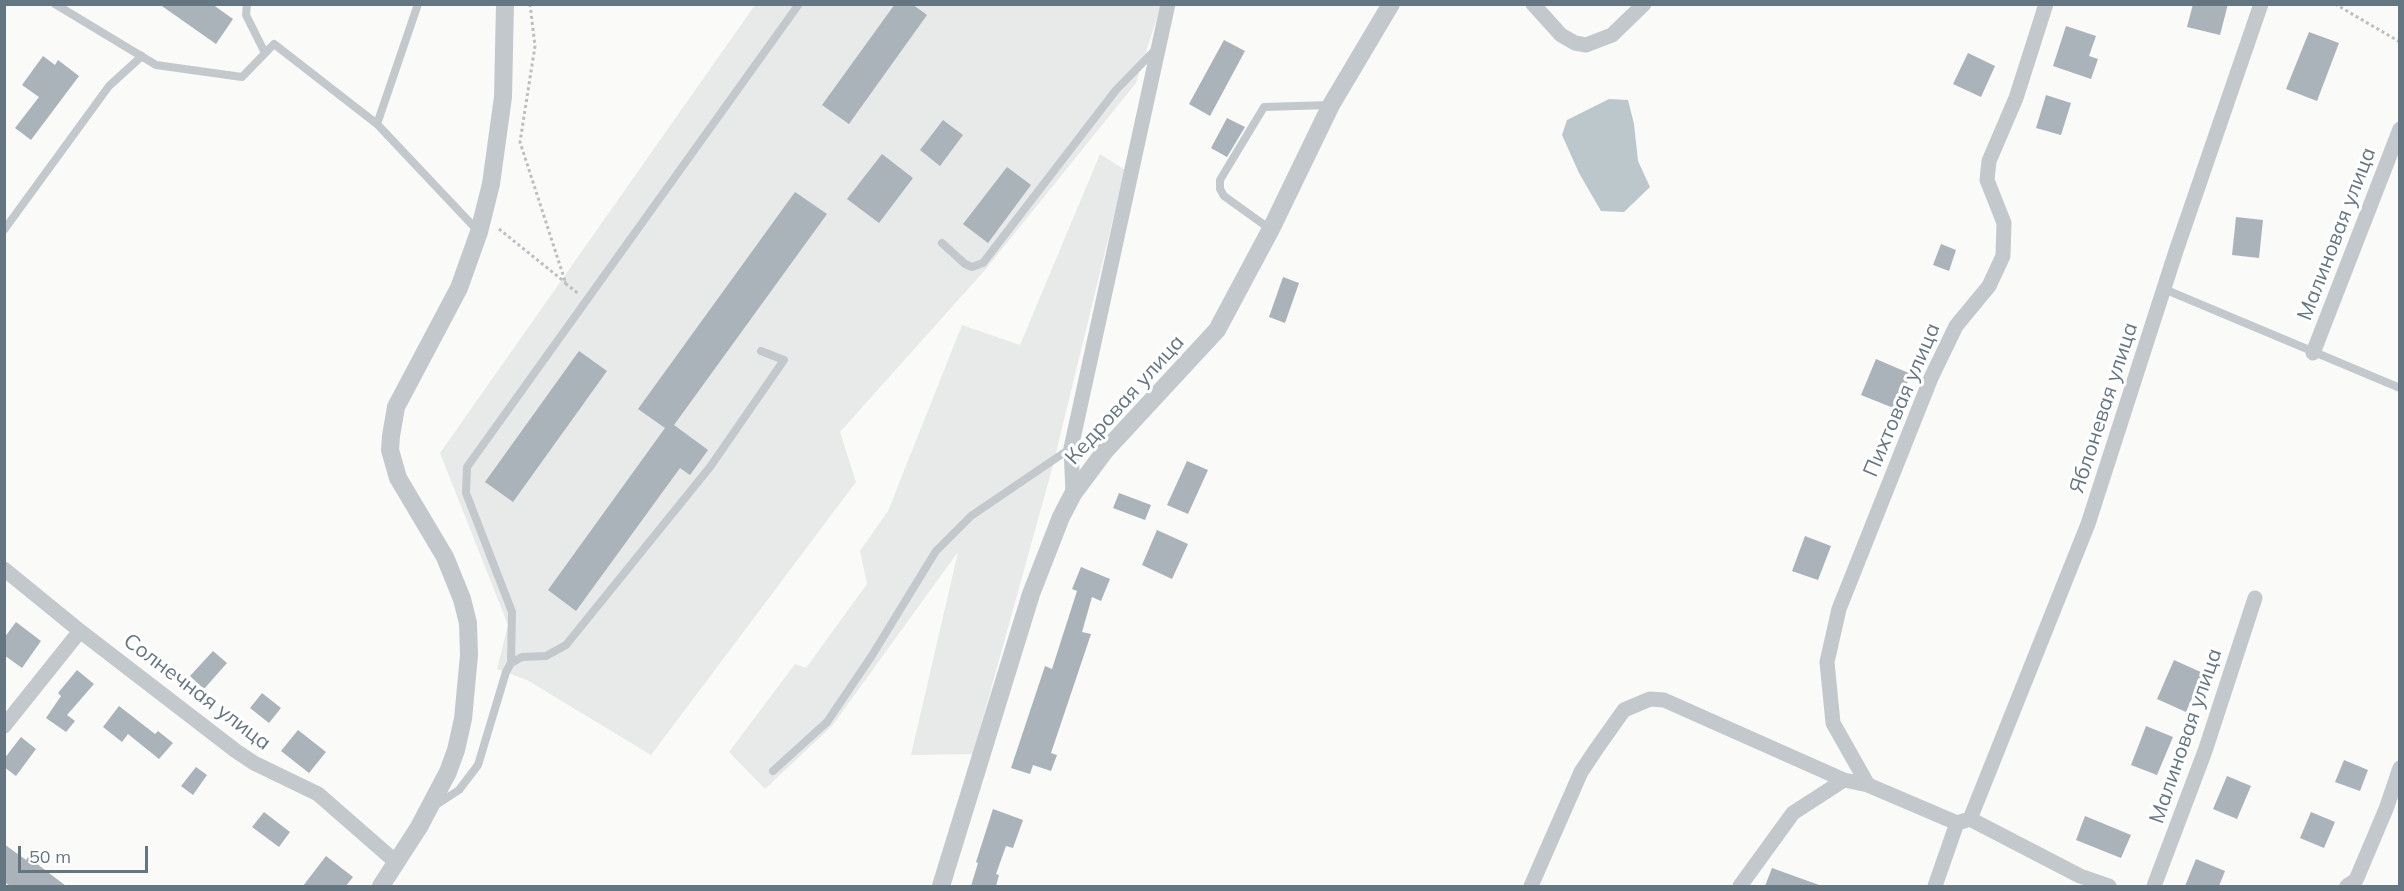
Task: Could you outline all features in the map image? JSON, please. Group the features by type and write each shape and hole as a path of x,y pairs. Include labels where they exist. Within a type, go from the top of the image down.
{"street":[{"path":"381,886 397,863 448,772 461,729 469,667 468,623 456,578 398,478 392,457 390,436 396,407 459,288 487,229 503,98 505,4"},
{"path":"1073,494 1071,448 1168,4"},
{"name":"Кедровая улица","path":"941,886 1031,594 1061,517 1073,494 1105,451 1217,330 1271,229 1331,105 1391,4"},
{"path":"1533,4 1561,35 1575,43 1586,45 1612,35 1644,4"},
{"name":"Пихтовая улица","path":"1868,785 1833,723 1827,662 1839,609 1931,378 1956,326 1989,286 2003,256 2004,223 1989,187 1989,161 2016,98 2046,4"},
{"name":"Яблоневая улица","path":"1935,886 2088,525 2164,289 2261,4"},
{"name":"Малиновая улица","path":"2313,353 2400,129"},
{"name":"Солнечная улица","path":"4,569 80,632 254,763 318,794 397,863"},
{"name":"Малиновая улица","path":"2154,886 2205,751 2255,598"},
{"path":"4,726 80,632"},
{"path":"1531,886 1581,772 1624,710 1638,702 1665,700 1844,780 1868,785 1964,821 2080,876 2109,886"},
{"path":"2347,886 2356,880 2386,809 2400,768"},
{"path":"1740,886 1793,813 1844,780"}],"lane":[{"path":"55,4 156,65 242,77 274,44 377,124 487,229"},
{"path":"248,4 246,15 265,53"},
{"path":"377,124 418,4"},
{"path":"427,811 459,790 478,765 506,672 511,663 512,612 466,493 467,467 799,4"},
{"path":"942,243 964,264 972,267 983,263 1116,90 1159,46"},
{"path":"4,230 109,86 142,56"},
{"path":"1271,229 1224,196 1220,189 1220,180 1264,107 1331,105"},
{"path":"2164,289 2313,353 2400,387"},
{"path":"511,663 522,657 546,656 566,645 710,466 783,360 761,351"},
{"path":"773,771 826,722 871,657 936,551 971,516 1071,448"}],"path":[{"path":"530,4 535,46 520,142 566,284"},
{"path":"2335,4 2400,42"},
{"path":"487,229 587,300"}],"shaded area":[{"path":"755,5 1161,5 1136,83 985,270 840,432 856,482 651,755 527,680 497,669 508,625 440,453"},
{"path":"1609,99 1628,100 1634,124 1638,161 1650,187 1624,212 1601,211 1579,173 1562,135 1567,120"},
{"path":"1100,154 1125,170 1052,469 973,754 911,755 958,552 832,726 765,789 729,752 795,664 806,668 867,584 860,551 888,511 962,325 1020,345"}],"building":[{"path":"159,4 212,4 233,19 216,44"},
{"path":"895,4 912,4 927,15 849,124 822,105"},
{"path":"2193,4 2228,4 2220,35 2187,27"},
{"path":"2066,26 2096,36 2089,56 2098,59 2091,79 2053,66"},
{"path":"2309,32 2339,43 2317,101 2286,89"},
{"path":"1224,40 1245,51 1210,116 1189,104"},
{"path":"1968,53 1995,66 1981,97 1953,84"},
{"path":"43,56 55,65 58,60 79,76 31,140 15,128 39,97 22,85"},
{"path":"2046,95 2071,103 2061,135 2036,128"},
{"path":"1227,118 1245,127 1227,157 1211,148"},
{"path":"943,120 963,135 940,166 920,150"},
{"path":"882,154 913,178 879,223 847,199"},
{"path":"1007,167 1031,185 988,243 963,224"},
{"path":"795,192 827,214 674,425 708,450 690,475 680,468 576,611 548,590 665,428 638,409"},
{"path":"2236,217 2263,220 2259,258 2232,255"},
{"path":"1941,244 1956,250 1949,271 1933,265"},
{"path":"1283,277 1299,283 1285,323 1269,317"},
{"path":"579,351 607,371 513,502 485,482"},
{"path":"1876,359 1911,374 1896,409 1861,395"},
{"path":"1187,461 1208,470 1188,514 1167,505"},
{"path":"1119,493 1151,505 1145,520 1113,508"},
{"path":"1157,530 1188,544 1172,579 1142,565"},
{"path":"1805,536 1831,546 1818,580 1792,571"},
{"path":"1081,567 1110,579 1101,601 1092,597 1082,632 1091,634 1051,753 1057,755 1051,771 1033,765 1030,774 1011,768 1045,666 1052,669 1077,591 1072,589"},
{"path":"16,622 41,641 22,668 4,655 4,638"},
{"path":"213,651 227,663 204,689 190,676"},
{"path":"2174,660 2203,673 2186,712 2157,699"},
{"path":"77,670 94,684 67,715 75,721 66,732 46,718 61,696 58,693"},
{"path":"262,693 281,708 269,723 250,708"},
{"path":"119,706 155,734 158,731 173,743 159,759 128,734 122,742 103,727"},
{"path":"2146,726 2173,737 2157,775 2131,765"},
{"path":"298,730 326,752 309,773 281,751"},
{"path":"21,737 36,749 16,776 4,767 4,759"},
{"path":"2344,760 2368,770 2360,791 2335,782"},
{"path":"196,767 207,775 193,795 181,786"},
{"path":"2227,776 2251,786 2237,819 2213,809"},
{"path":"993,809 1023,820 1013,848 1006,846 996,874 999,875 996,886 971,886 978,863 976,862"},
{"path":"264,812 290,832 279,847 252,827"},
{"path":"2311,812 2335,822 2324,848 2300,838"},
{"path":"2085,816 2131,835 2121,858 2076,840"},
{"path":"4,844 26,860 28,857 66,886 10,886 4,882"},
{"path":"326,856 353,877 346,886 303,886"},
{"path":"2196,859 2225,871 2219,886 2185,886"},
{"path":"1772,868 1819,885 1765,886"}]}
